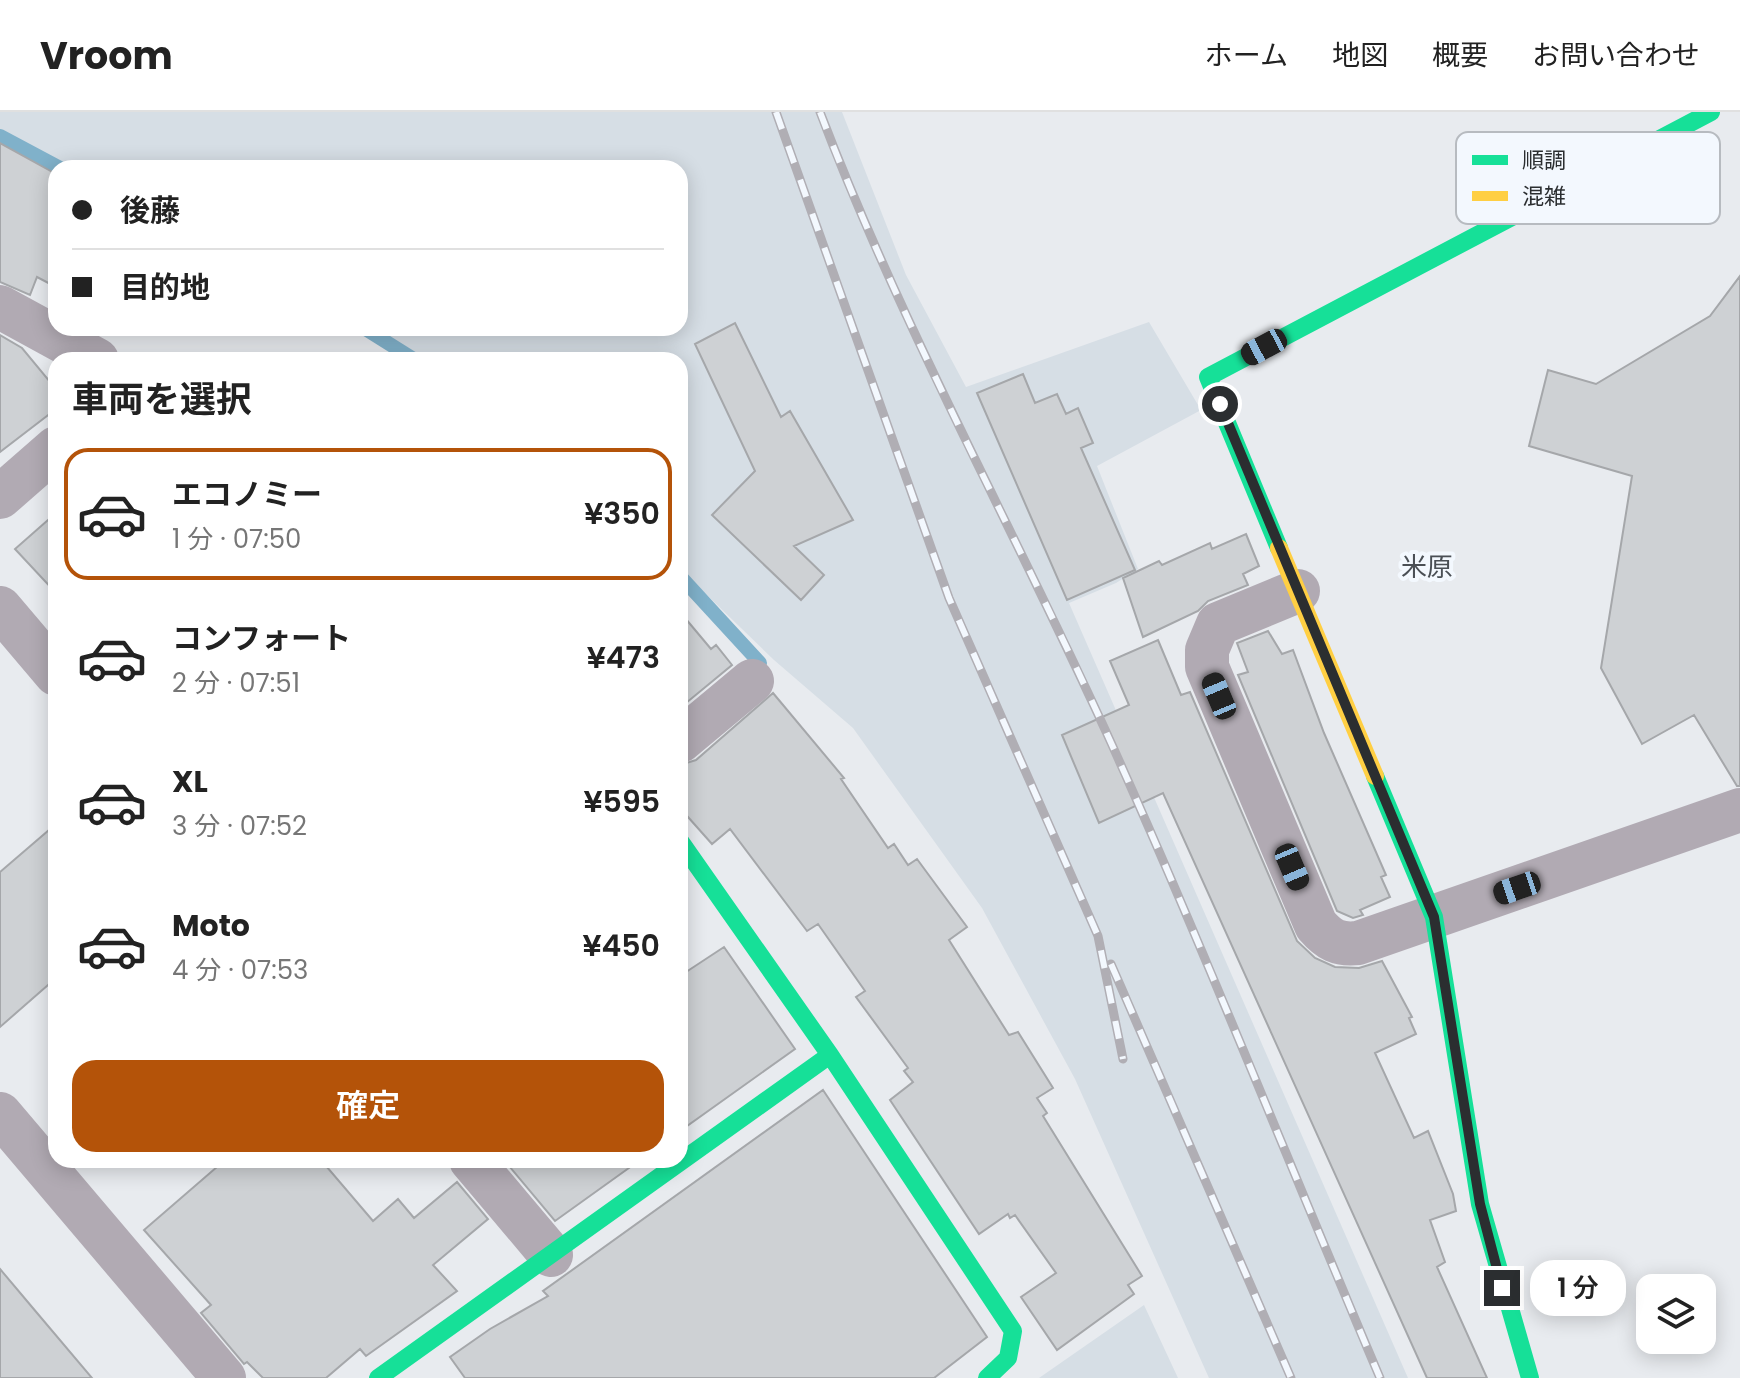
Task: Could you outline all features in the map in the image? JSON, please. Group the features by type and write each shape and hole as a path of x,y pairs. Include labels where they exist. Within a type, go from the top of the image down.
{"street":[{"path":"1673,132 1711,112"},
{"path":"1498,224 1208,377 1434,917 1480,1204 1530,1378"},
{"path":"0,307 48,333"},
{"path":"53,336 82,352"},
{"path":"0,497 48,455"},
{"path":"1298,591 1218,624 1207,650 1207,667 1316,925 1327,938 1340,944 1358,943 1740,810"},
{"path":"0,608 48,665"},
{"path":"688,734 752,681"},
{"path":"688,852 830,1055 1013,1331 1014,1347 1005,1365 987,1378"},
{"path":"688,1157 830,1055"},
{"path":"0,1114 224,1378"},
{"path":"478,1168 551,1255"},
{"path":"378,1378 672,1168"}],"shaded area":[{"path":"0,112 842,112 906,275 966,387 1149,322 1201,410 1097,466 1138,569 1116,583 1069,603 1408,1378 1209,1378 1075,1079 982,908 853,728 774,660 688,577 688,352 408,352 382,336 688,336 688,160 54,160 0,131"},
{"path":"1144,1305 1178,1378 1039,1378"}],"building":[{"path":"0,143 48,170 48,283 37,277 30,295 0,282"},
{"path":"1740,276 1740,786 1737,786 1694,715 1642,744 1601,668 1632,476 1529,446 1548,370 1596,384 1710,316"},
{"path":"735,323 781,417 790,411 853,520 794,546 824,575 801,600 712,515 755,471 695,344"},
{"path":"0,335 22,348 48,379 48,415 0,452"},
{"path":"1023,374 1035,403 1057,394 1066,414 1078,408 1093,443 1081,448 1135,570 1067,600 977,393"},
{"path":"48,520 48,584 15,549"},
{"path":"1246,534 1259,566 1243,574 1248,585 1208,601 1198,611 1143,637 1123,578 1159,561 1162,565 1210,543 1212,549"},
{"path":"688,622 711,649 716,645 732,665 688,701"},
{"path":"1268,631 1282,654 1293,650 1324,733 1386,875 1381,877 1390,897 1360,910 1363,915 1353,918 1337,911 1238,675 1248,672 1237,643"},
{"path":"1158,640 1181,695 1190,692 1297,941 1315,958 1335,967 1359,968 1382,961 1412,1017 1409,1018 1416,1034 1375,1053 1414,1138 1428,1131 1453,1194 1456,1211 1430,1220 1445,1262 1437,1267 1487,1378 1427,1378 1163,793 1099,823 1062,735 1129,705 1110,661"},
{"path":"773,693 844,778 841,779 888,848 894,844 908,865 917,859 967,927 949,940 1009,1035 1018,1032 1053,1088 1037,1098 1047,1113 1043,1116 1142,1276 1128,1285 1134,1294 1057,1350 1021,1297 1056,1273 1015,1215 1010,1218 1008,1214 979,1234 890,1100 913,1082 904,1071 908,1068 856,997 865,991 818,924 807,931 730,829 712,844 688,817 688,762 696,760"},
{"path":"48,831 48,985 0,1027 0,872"},
{"path":"724,947 795,1049 688,1125 688,971"},
{"path":"823,1090 987,1337 934,1378 465,1378 450,1357 490,1329 548,1296 543,1291"},
{"path":"216,1168 328,1168 373,1221 398,1199 414,1218 457,1182 488,1219 433,1265 457,1291 366,1356 360,1349 326,1378 263,1378 247,1362 244,1364 201,1313 211,1305 144,1230"},
{"path":"511,1168 629,1168 555,1221"},
{"path":"0,1269 32,1307 92,1378 0,1378"}],"waterway":[{"path":"0,136 48,162"},
{"path":"377,336 402,352"},
{"path":"688,585 760,663"}],"railway":[{"path":"776,112 949,598 1098,936 1123,1059"},
{"path":"820,112 925,356 1117,756 1380,1378"},
{"path":"1111,964 1291,1378"}],"traffic: fast":[{"path":"1673,132 1711,112"},
{"path":"1279,548 1208,377 1498,224"},
{"path":"1375,776 1434,917 1480,1204 1530,1378"},
{"path":"688,852 830,1055 1013,1331 1008,1358 987,1378"},
{"path":"688,1156 830,1055"},
{"path":"378,1378 672,1168"}],"traffic: slow":[{"path":"1279,548 1375,776"}],"district":[{"name":"米原","path":"1427,567"}],"route":[{"path":"1220,404 1434,917 1480,1204 1502,1288"}]}
